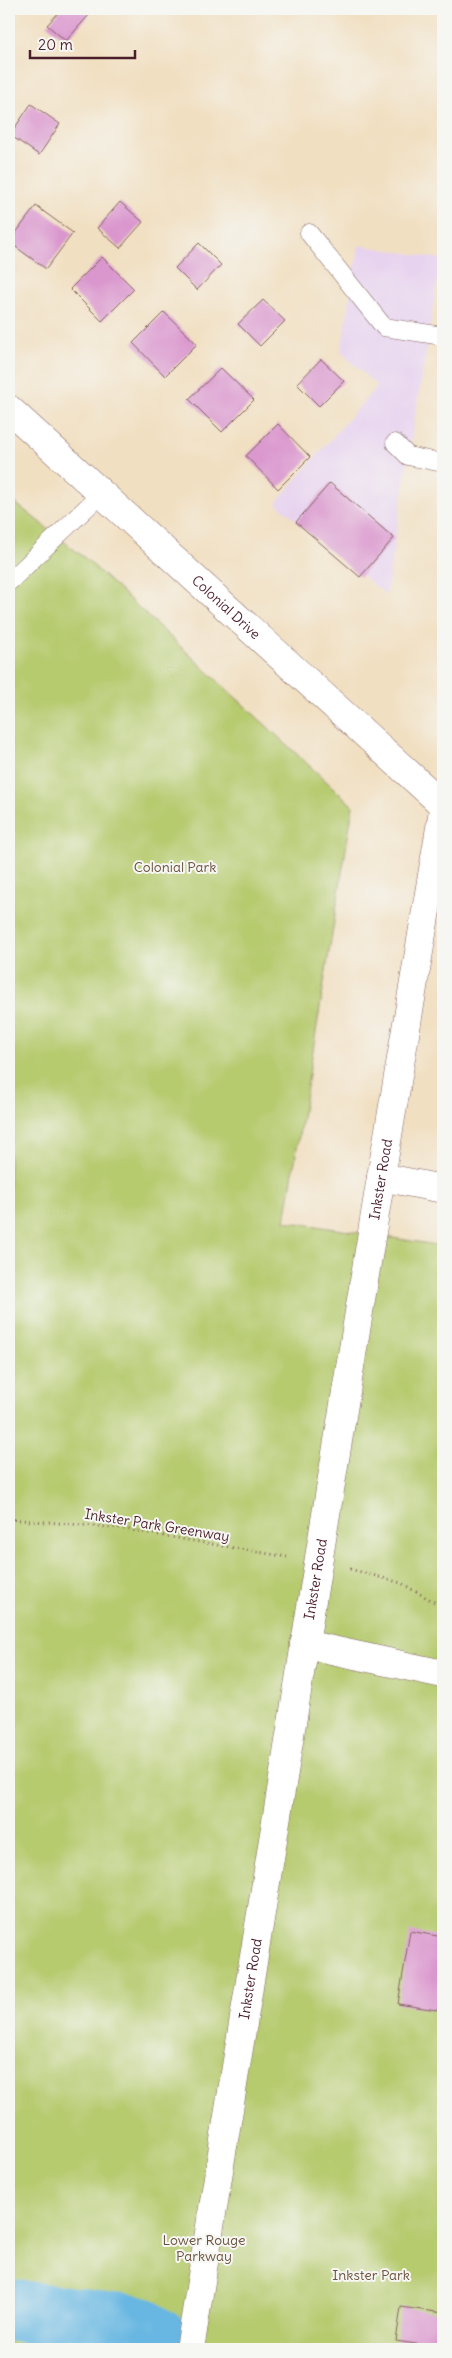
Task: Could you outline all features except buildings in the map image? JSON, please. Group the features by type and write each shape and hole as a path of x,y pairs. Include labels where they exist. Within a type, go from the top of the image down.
{"main road":[{"name":"Colonial Drive","path":"9,408 443,805"},
{"name":"Inkster Road","path":"190,2349 381,1177 439,864 443,810"},
{"path":"381,1177 443,1189"},
{"path":"304,1644 443,1674"}],"lane":[{"path":"309,233 384,327 443,336"},
{"path":"395,443 408,456 443,463"},
{"path":"9,582 102,493"}],"path":[{"name":"Inkster Park Greenway","path":"9,1519 119,1528 272,1554"},
{"path":"371,1574 401,1583 443,1607"}],"shaded area":[{"path":"359,245 441,259 386,595 276,503 377,386 341,352"}],"green space":[{"path":"9,498 86,559 353,806 285,1221 443,1246 443,2349 9,2349"}],"waterway":[{"path":"9,2310 138,2326 172,2349"}],"park label":[{"name":"Colonial Park","path":"175,867"},
{"name":"Lower Rouge Parkway","path":"204,2248"},
{"name":"Inkster Park","path":"371,2275"}]}
